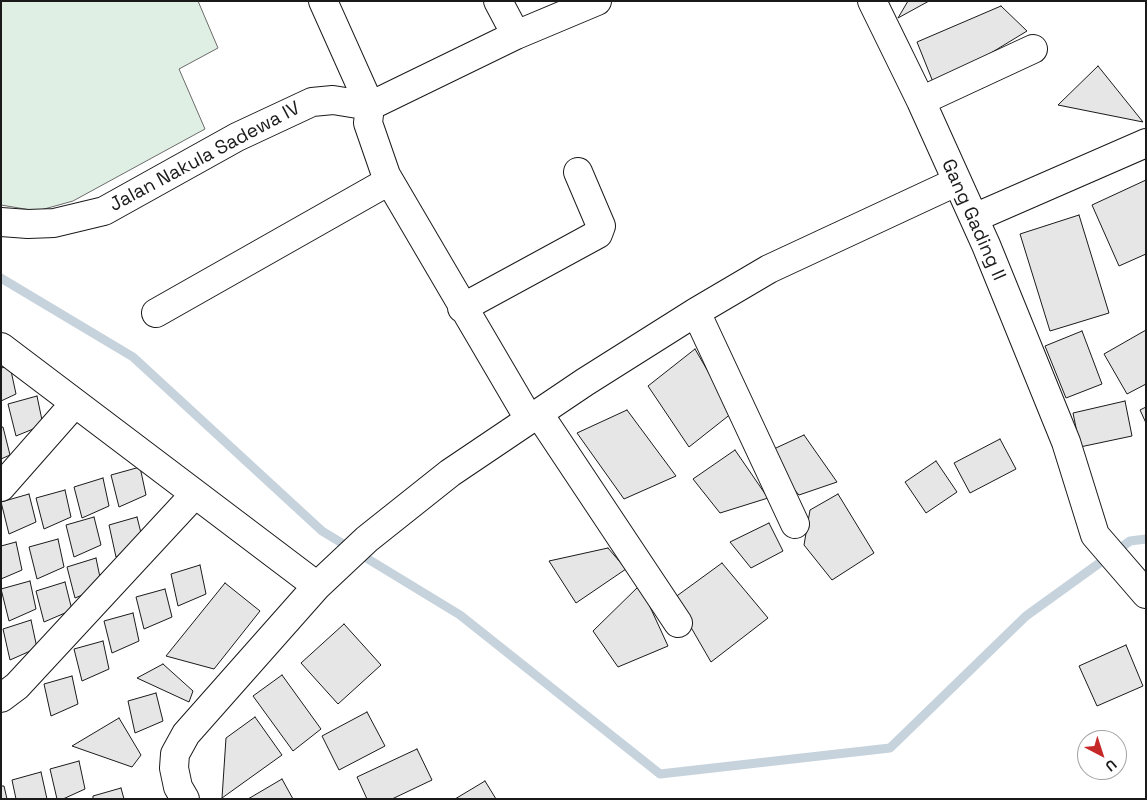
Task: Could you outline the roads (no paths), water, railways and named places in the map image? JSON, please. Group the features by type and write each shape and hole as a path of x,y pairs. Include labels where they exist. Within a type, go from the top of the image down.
{"street":[{"path":"323,1 370,106 368,123 377,153 389,181 462,308 534,417 678,622"},
{"path":"498,1 516,36"},
{"path":"370,106 516,36 597,1"},
{"name":"Gang Gading II","path":"872,1 921,101 956,182 974,218 1066,442 1095,535 1122,569 1146,594"},
{"path":"921,101 1033,49"},
{"name":"Jalan Nakula Sadewa IV","path":"1,222 54,223 104,211 237,137 312,102 333,100 370,106"},
{"path":"974,218 1146,143"},
{"path":"462,308 598,234 600,226 578,172"},
{"path":"156,313 389,181"},
{"path":"185,799 178,787 174,754 186,734 326,578 367,539 450,474 585,382 696,312 769,269 956,182"},
{"path":"696,312 795,524"},
{"path":"1,347 194,495 326,578"},
{"path":"1,486 75,403"},
{"path":"1,698 17,686 194,495"}],"waterway":[{"path":"1,278 133,357 322,531 460,615 660,774 890,748 1026,616 1130,541 1146,539"}]}
